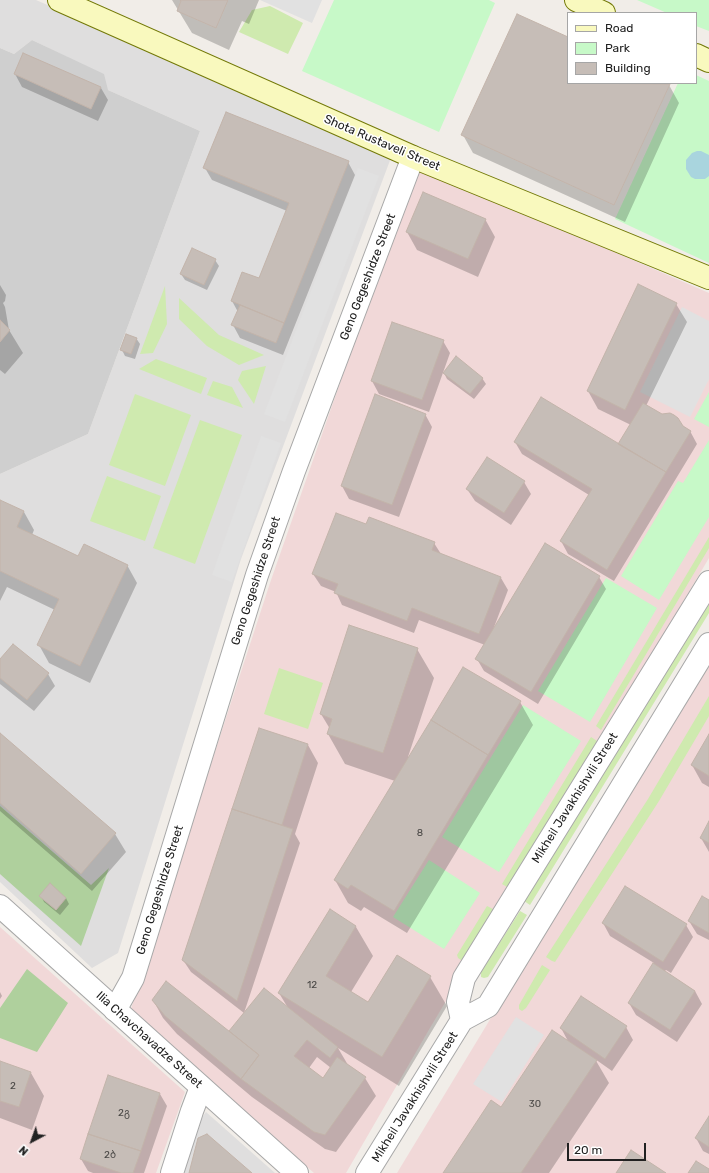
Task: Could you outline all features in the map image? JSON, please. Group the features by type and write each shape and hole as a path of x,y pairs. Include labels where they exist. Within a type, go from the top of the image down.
{"main road":[{"name":"Shota Rustaveli Street","path":"59,0 413,157 709,278"},
{"path":"576,0 602,12"},
{"path":"697,55 709,61"}],"street":[{"name":"Geno Gegeshidze Street","path":"115,1010 133,978 249,598 262,560 294,471 413,157"},
{"name":"Mikheil Javakhishvili Street","path":"462,1020 458,1002 464,978 709,582"},
{"name":"Mikheil Javakhishvili Street","path":"368,1173 462,1020 488,1006 709,644"},
{"name":"Ilia Chavchavadze Street","path":"0,906 297,1173"},
{"path":"172,1173 201,1087"}],"shaded area":[{"path":"0,0 36,0 392,155 241,559 118,953 92,968 0,882 0,474 88,434 200,131 108,90 67,57 32,40 14,54 0,48"},
{"path":"260,0 322,0 312,23"},
{"path":"32,40 104,74 108,90 200,131 88,434 0,474 0,48 14,54"},
{"path":"416,166 709,293 709,558 430,1028 346,1173 314,1173 130,1012 271,580"},
{"path":"358,168 379,176 285,422 264,414"},
{"path":"682,307 709,321 709,379 690,417 640,392"},
{"path":"261,436 281,443 232,582 212,575"},
{"path":"709,658 709,1173 397,1173"},
{"path":"0,927 185,1092 156,1173 0,1173"},
{"path":"516,1017 544,1035 502,1102 473,1084"},
{"path":"206,1112 275,1173 181,1173 192,1131"}],"green space":[{"path":"334,0 489,0 495,3 439,132 302,71"},
{"path":"637,0 709,0 709,31 697,26 697,12 665,12"},
{"path":"270,6 303,23 288,54 239,32 252,10"},
{"path":"697,75 709,81 709,263 615,219 678,84 697,84"},
{"path":"165,286 167,324 153,353 140,354"},
{"path":"179,298 219,335 264,355 239,365 207,346 179,319"},
{"path":"156,359 207,378 201,394 139,369"},
{"path":"266,366 254,404 238,380 242,371"},
{"path":"213,381 232,387 243,408 207,395"},
{"path":"709,392 709,427 694,419"},
{"path":"135,394 191,415 165,486 109,465"},
{"path":"200,420 242,435 195,564 153,548"},
{"path":"709,440 709,517 659,600 621,576 678,481 683,483"},
{"path":"107,476 161,496 145,541 90,521"},
{"path":"709,537 709,548 601,730 596,726"},
{"path":"606,578 657,608 590,722 538,691"},
{"path":"709,599 709,613 530,905 524,901"},
{"path":"279,668 323,683 308,729 264,714"},
{"path":"709,696 709,716 659,801 555,962 552,961 546,957 648,799"},
{"path":"523,705 581,741 499,872 442,837"},
{"path":"591,737 597,741 507,887 502,884"},
{"path":"0,806 91,885 109,868 81,946 0,874"},
{"path":"429,860 480,893 444,949 393,917"},
{"path":"487,906 495,910 465,959 461,960 457,955"},
{"path":"520,911 527,915 488,977 481,977 481,972"},
{"path":"542,965 550,970 526,1008 522,1011 519,1009 519,1005"},
{"path":"27,969 68,1003 37,1052 0,1038 0,1008"}],"water":[{"path":"701,151 709,155 709,176 705,179 695,179 691,177 686,169 686,160 692,153"}],"building":[{"path":"180,0 228,0 216,28 177,11 181,1"},
{"path":"517,14 567,37 567,84 670,84 614,205 461,135"},
{"path":"23,53 101,87 91,109 14,74"},
{"path":"226,112 349,161 284,323 231,301 242,272 259,278 289,203 203,168"},
{"path":"423,192 486,219 468,259 406,232"},
{"path":"192,248 216,259 204,285 180,274"},
{"path":"638,284 677,303 625,410 587,391"},
{"path":"240,305 284,323 276,343 231,325"},
{"path":"0,320 10,330 0,342"},
{"path":"392,322 444,340 422,400 371,381"},
{"path":"126,334 137,338 131,354 120,350"},
{"path":"456,356 483,378 470,394 443,373"},
{"path":"375,394 426,414 392,505 341,486"},
{"path":"541,397 666,472 607,570 560,541 592,489 514,442"},
{"path":"643,403 662,414 670,413 674,415 683,426 691,431 666,472 618,444"},
{"path":"487,457 525,481 504,513 466,489"},
{"path":"0,500 24,511 17,527 78,556 84,544 128,565 80,666 37,645 59,599 0,571"},
{"path":"336,513 366,524 369,517 435,542 432,550 501,577 479,634 412,608 407,621 334,593 338,584 312,574"},
{"path":"545,543 600,576 531,692 475,659"},
{"path":"349,625 418,648 383,753 327,734 332,719 320,714"},
{"path":"13,644 49,673 27,700 0,678 0,659"},
{"path":"463,667 521,701 488,755 431,720"},
{"path":"431,720 488,755 394,911 351,885 348,889 334,880"},
{"path":"259,728 308,744 282,825 232,809"},
{"path":"0,733 116,833 81,874 0,803"},
{"path":"709,734 709,776 691,765"},
{"path":"232,809 293,829 237,1001 182,960"},
{"path":"709,821 709,843 700,838"},
{"path":"50,883 66,898 56,910 39,896"},
{"path":"625,886 687,924 663,962 602,923"},
{"path":"702,896 709,900 709,933 688,921"},
{"path":"330,909 356,926 326,976 368,1002 397,955 431,976 382,1057 278,993"},
{"path":"653,963 695,991 670,1030 628,1003"},
{"path":"166,981 259,1055 241,1079 165,1016 152,1000"},
{"path":"264,988 338,1047 330,1058 307,1040 294,1056 323,1078 337,1057 366,1077 325,1135 314,1132 241,1079 259,1055 229,1031"},
{"path":"581,996 627,1026 605,1059 560,1028"},
{"path":"552,1030 597,1060 521,1173 443,1173 491,1100 501,1107"},
{"path":"0,1061 31,1072 19,1107 0,1101"},
{"path":"108,1075 160,1093 141,1151 88,1134"},
{"path":"709,1116 709,1147 695,1138"},
{"path":"88,1134 141,1151 133,1173 121,1173 80,1159"},
{"path":"207,1134 252,1173 189,1173 198,1138"},
{"path":"631,1150 666,1173 616,1173"},
{"path":"696,1161 709,1169 709,1173 688,1173"}]}
